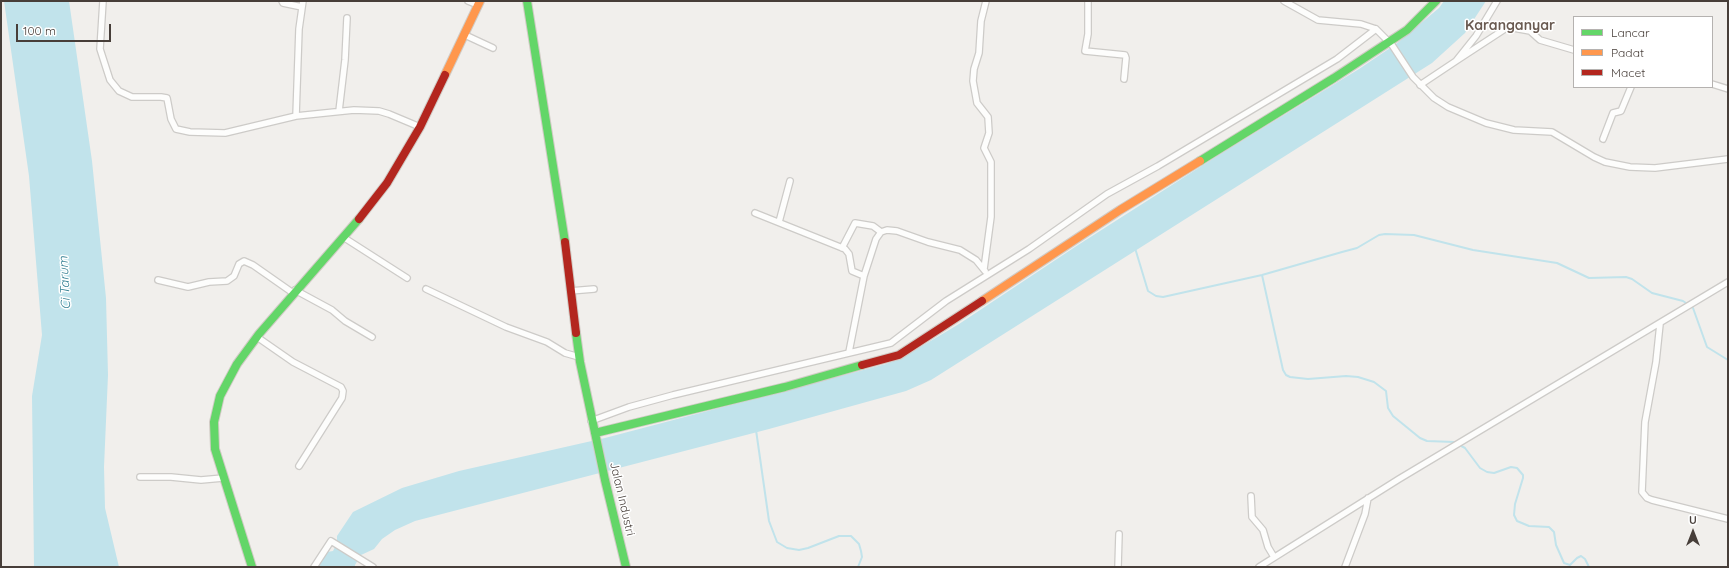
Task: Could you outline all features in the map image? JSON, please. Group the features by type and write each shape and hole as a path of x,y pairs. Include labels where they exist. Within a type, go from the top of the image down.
{"street":[{"path":"103,1 100,49 110,80 119,91 132,97 167,98 171,119 176,129 190,132 225,133 296,116 338,111 379,111 399,117 420,127"},
{"path":"282,1 284,3 302,4 299,29 296,116"},
{"path":"252,567 223,478 214,437 216,407 230,376 257,337 387,184 420,127 479,3 468,1"},
{"name":"Jalan Industri","path":"527,1 555,174 579,357 591,421 626,567"},
{"path":"985,272 991,217 991,162 984,148 989,133 988,117 977,104 973,80 974,69 979,53 981,21 986,1"},
{"path":"1088,1 1088,34 1085,51 1125,55 1124,79"},
{"path":"1284,1 1318,20 1360,24 1376,29 1390,43 1420,85 1440,103 1471,118 1506,128 1552,132 1584,152 1605,162 1630,167 1655,168 1728,159"},
{"path":"595,435 784,387 899,355 1120,210 1390,43 1407,30 1436,1"},
{"path":"1456,61 1476,36 1497,1"},
{"path":"338,111 347,18"},
{"path":"1420,85 1508,27 1530,31 1540,40 1573,50"},
{"path":"591,421 628,407 891,343 985,272 1029,249 1107,194 1337,59 1376,29"},
{"path":"465,35 493,48"},
{"path":"1713,84 1728,89"},
{"path":"1603,139 1613,113 1621,111 1631,88"},
{"path":"779,222 790,181"},
{"path":"755,212 842,248 849,254 852,271 864,276"},
{"path":"842,248 855,223 873,226 881,232"},
{"path":"849,352 864,276 876,239 881,232 887,230 897,231 928,242 960,250 970,256 985,272"},
{"path":"343,237 407,278"},
{"path":"158,280 188,287 213,281 227,281 234,276 239,264 244,261 294,292 332,310 345,321 372,337"},
{"path":"1259,567 1368,498 1450,450 1465,439 1660,324 1728,282"},
{"path":"426,289 506,327 547,342 565,353 579,357"},
{"path":"570,291 594,289"},
{"path":"1660,324 1656,362 1645,422 1642,492 1647,498 1652,500 1689,511 1728,519"},
{"path":"257,337 293,362 341,387 343,391 342,398 299,466"},
{"path":"140,476 162,476 201,480 223,478"},
{"path":"1251,496 1252,517 1263,530 1268,547 1274,557"},
{"path":"1345,567 1365,514 1368,498"},
{"path":"1118,567 1119,534"},
{"path":"314,567 330,541 373,567"}],"water":[{"name":"Ci Tarum","path":"4,1 69,1 92,161 106,298 108,375 104,467 105,508 119,567 34,567 32,396 42,335 29,176"},
{"path":"1444,1 1486,1 1465,33 1432,63 931,380 906,391 769,429 415,521 395,530 382,539 374,549 361,555 355,567 318,567 327,552 333,551 337,543 337,536 353,512 402,488 459,471 605,438 886,364 907,355 959,324 1078,245 1222,153 1359,69 1396,44 1439,8"}],"waterway":[{"path":"1135,248 1148,291 1156,296 1163,297 1262,275 1357,248 1379,235 1414,235 1473,250 1557,263 1589,278 1626,277 1632,279 1652,293 1683,301 1693,308 1707,347 1728,360"},
{"path":"1262,275 1283,370 1286,375 1290,377 1308,379 1346,376 1358,377 1374,382 1386,391 1388,408 1393,416 1420,438 1427,441 1454,442 1465,448 1480,468 1487,472 1494,473 1511,467 1517,468 1523,475 1515,504 1514,515 1517,521 1529,526 1549,527 1554,532 1556,545 1564,563 1570,565 1581,556 1585,559 1589,567"},
{"path":"756,430 769,521 777,542 787,548 799,550 839,536 851,536 859,544 861,551 862,557 858,567"}],"traffic: fast":[{"path":"527,1 565,242"},
{"path":"1200,161 1334,78 1407,30 1436,1"},
{"path":"252,567 215,449 214,422 220,396 237,364 259,334 359,219"},
{"path":"576,333 580,362 605,480 626,567"},
{"path":"595,433 785,387 862,365"}],"traffic: slow":[{"path":"445,75 480,1"},
{"path":"982,301 1120,210 1200,161"}],"traffic: jam":[{"path":"359,219 387,183 420,127 445,75"},
{"path":"565,242 576,333"},
{"path":"862,365 899,355 982,301"}],"district":[{"name":"Karanganyar","path":"1510,26"}]}
